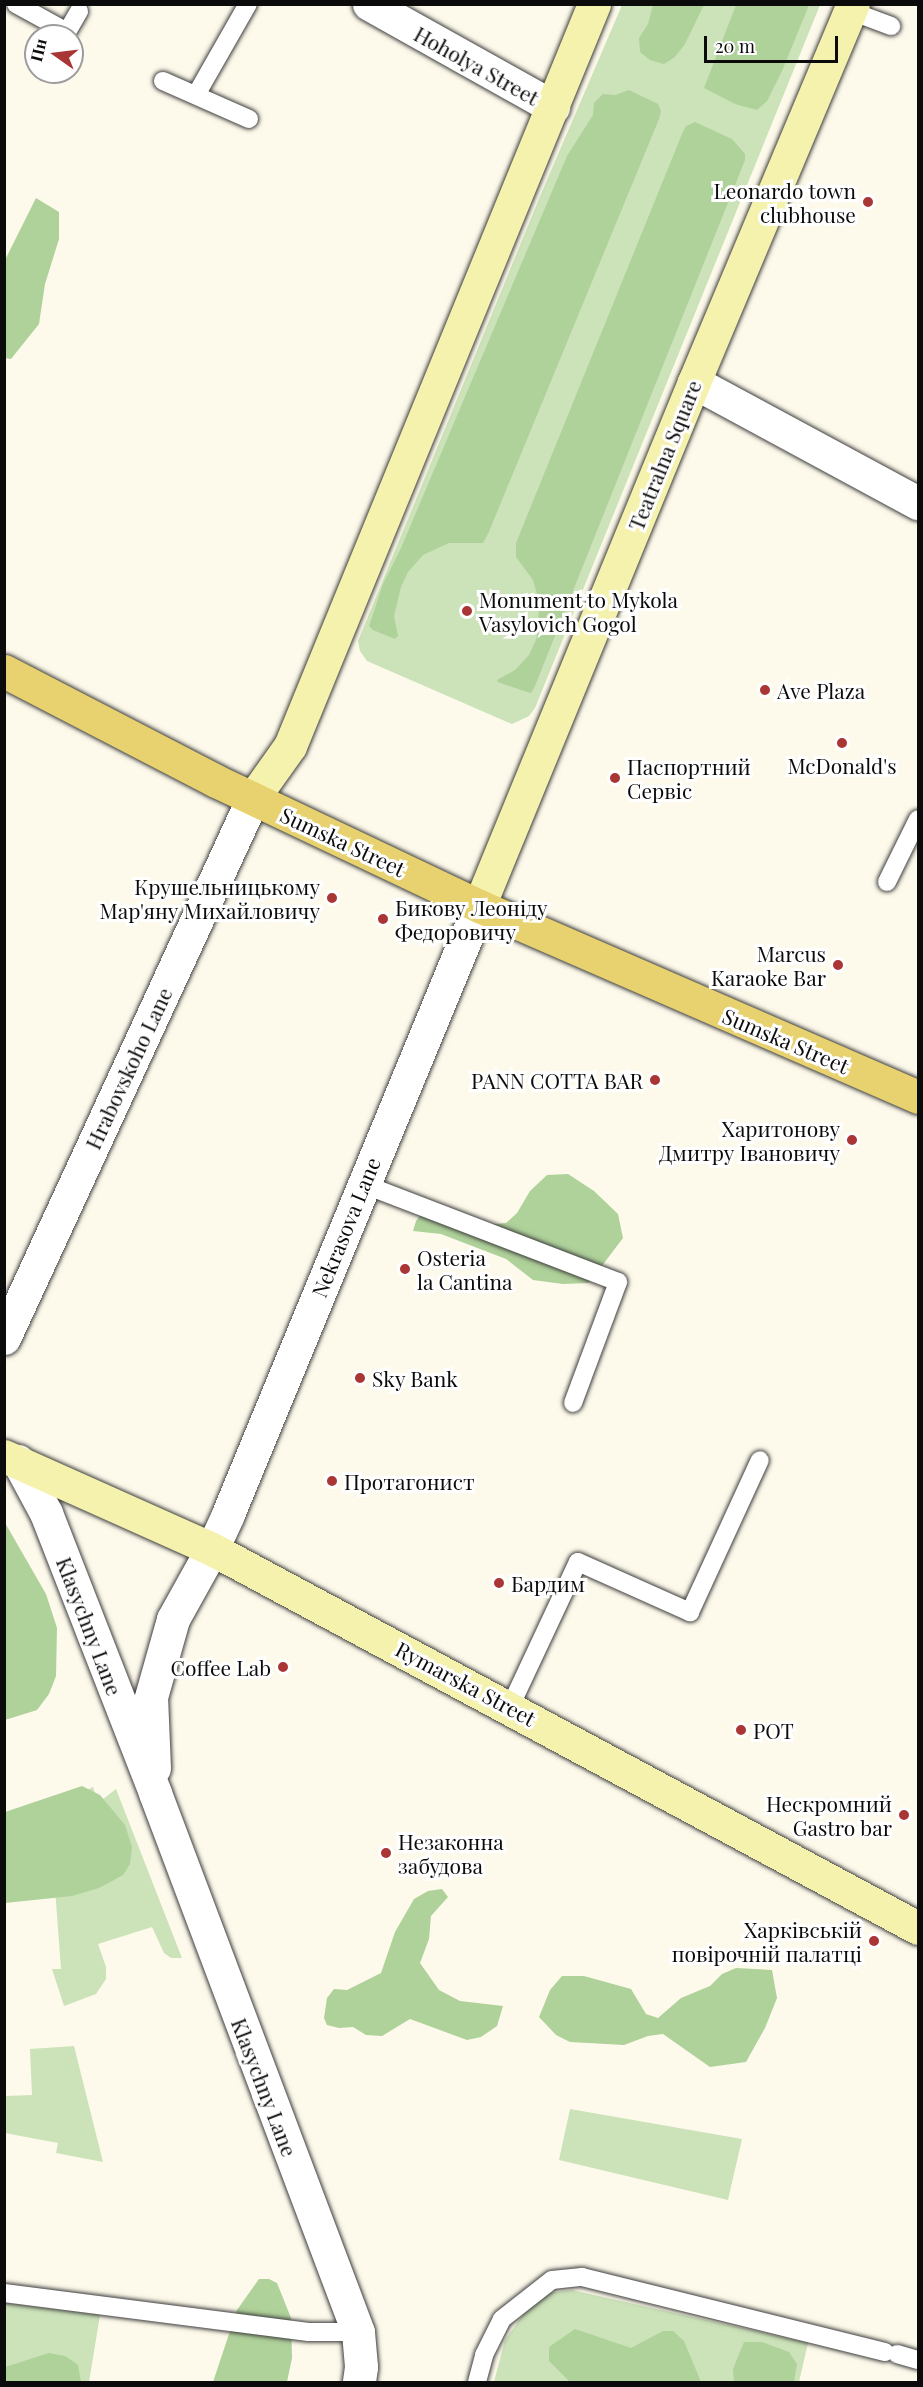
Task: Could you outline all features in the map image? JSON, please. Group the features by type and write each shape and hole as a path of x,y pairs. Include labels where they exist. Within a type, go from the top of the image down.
{"main road":[{"name":"Sumska Street","path":"4,671 253,798 479,906 918,1097"}],"street":[{"name":"Hoholya Street","path":"369,4 553,107"},
{"path":"253,798 290,746 594,4"},
{"name":"Teatralna Square","path":"479,906 694,382 852,8"},
{"path":"694,382 918,503"},
{"name":"Hrabovskoho Lane","path":"4,1338 253,798"},
{"name":"Nekrasova Lane","path":"212,1549 479,906"},
{"name":"Rymarska Street","path":"11,1458 212,1549 918,1928"},
{"name":"Klasychny Lane","path":"11,1458 46,1514 155,1793 358,2332 359,2382"},
{"name":"Klasychny Lane","path":"155,1793 151,1697 173,1619 212,1549"}],"lane":[{"path":"16,4 67,32 79,11"},
{"path":"196,95 248,4"},
{"path":"852,8 891,27"},
{"path":"163,81 249,119"},
{"path":"887,882 918,819"},
{"path":"363,1184 618,1282 573,1402"},
{"path":"510,1707 578,1562 690,1612 760,1460"},
{"path":"477,2382 484,2355 502,2319 552,2280 582,2277 918,2360"},
{"path":"4,2293 309,2332 358,2332"}],"green space":[{"path":"622,5 820,5 535,708 529,716 512,724 367,661 360,651 358,641 541,194"},
{"path":"653,5 704,5 685,44 675,57 664,64 650,60 640,52 639,38 648,24"},
{"path":"736,5 809,5 782,71 767,101 757,110 735,104 704,88"},
{"path":"629,90 658,104 661,111 659,119 488,534 483,543 449,543 423,555 408,572 401,587 394,616 398,636 395,639 373,630 369,626 383,584 401,548 567,156 593,115 594,103 603,94 615,95"},
{"path":"695,122 732,139 745,154 745,160 535,686 531,693 527,692 497,680 515,670 529,655 536,640 539,624 538,598 533,580 516,557 516,543 682,134 686,126"},
{"path":"36,198 59,212 59,239 45,284 39,324 11,359 5,358 5,260"},
{"path":"568,1174 594,1191 618,1214 623,1238 589,1283 563,1284 533,1280 506,1259 441,1234 413,1231 416,1221 430,1202 485,1225 506,1223 517,1213 530,1191 547,1175"},
{"path":"4,1521 46,1594 57,1628 56,1676 49,1694 37,1710 5,1720"},
{"path":"82,1786 100,1795 125,1825 132,1847 130,1864 123,1875 99,1888 72,1896 5,1903 5,1812"},
{"path":"93,1787 98,1803 116,1789 182,1958 171,1958 164,1953 152,1927 98,1944 106,1967 106,1979 96,1994 64,2006 52,1969 61,1969 49,1808"},
{"path":"442,1889 448,1897 431,1916 429,1939 420,1963 439,1990 460,2001 503,2006 497,2026 481,2037 467,2040 410,2019 382,2036 366,2035 353,2027 339,2028 327,2025 324,2018 327,1998 334,1989 347,1990 381,1973 395,1932 414,1899 428,1891"},
{"path":"736,1968 772,1970 777,1998 765,2028 746,2062 710,2067 663,2034 648,2036 624,2045 570,2042 556,2035 539,2017 550,1990 562,1976 584,1976 631,1989 646,2014 658,2018 681,1998 710,1986 722,1974"},
{"path":"74,2046 103,2162 56,2153 58,2143 5,2133 5,2096 32,2095 30,2049"},
{"path":"570,2109 742,2139 728,2200 559,2160"},
{"path":"259,2279 269,2279 277,2283 291,2318 292,2358 287,2382 213,2382 237,2310"},
{"path":"572,2290 808,2343 799,2382 494,2382 505,2340 522,2316 548,2293"},
{"path":"5,2303 100,2315 89,2382 5,2382"},
{"path":"575,2329 631,2348 663,2331 673,2331 684,2341 701,2382 570,2382 549,2361 549,2347"},
{"path":"744,2342 762,2342 789,2352 797,2364 794,2382 734,2382 733,2369"},
{"path":"49,2353 65,2356 78,2365 81,2382 5,2382 5,2367"}],"place":[{"name":"Leonardo town clubhouse","path":"868,202"},
{"name":"Monument to Mykola Vasylovich Gogol","path":"467,611"},
{"name":"Ave Plaza","path":"765,690"},
{"name":"McDonald's","path":"842,743"},
{"name":"Паспортний Сервіс","path":"615,778"},
{"name":"Крушельницькому Мар'яну Михайловичу","path":"332,898"},
{"name":"Бикову Леоніду Федоровичу","path":"383,919"},
{"name":"Marcus Karaoke Bar","path":"838,965"},
{"name":"PANN COTTA BAR","path":"655,1080"},
{"name":"Харитонову Дмитру Івановичу","path":"852,1140"},
{"name":"Osteria la Cantina","path":"405,1269"},
{"name":"Sky Bank","path":"360,1378"},
{"name":"Протагонист","path":"332,1481"},
{"name":"Бардим","path":"499,1583"},
{"name":"Coffee Lab","path":"283,1667"},
{"name":"РОТ","path":"741,1730"},
{"name":"Нескромний Gastro bar","path":"904,1815"},
{"name":"Незаконна забудова","path":"386,1853"},
{"name":"Харківській повірочній палатці","path":"874,1941"}]}
